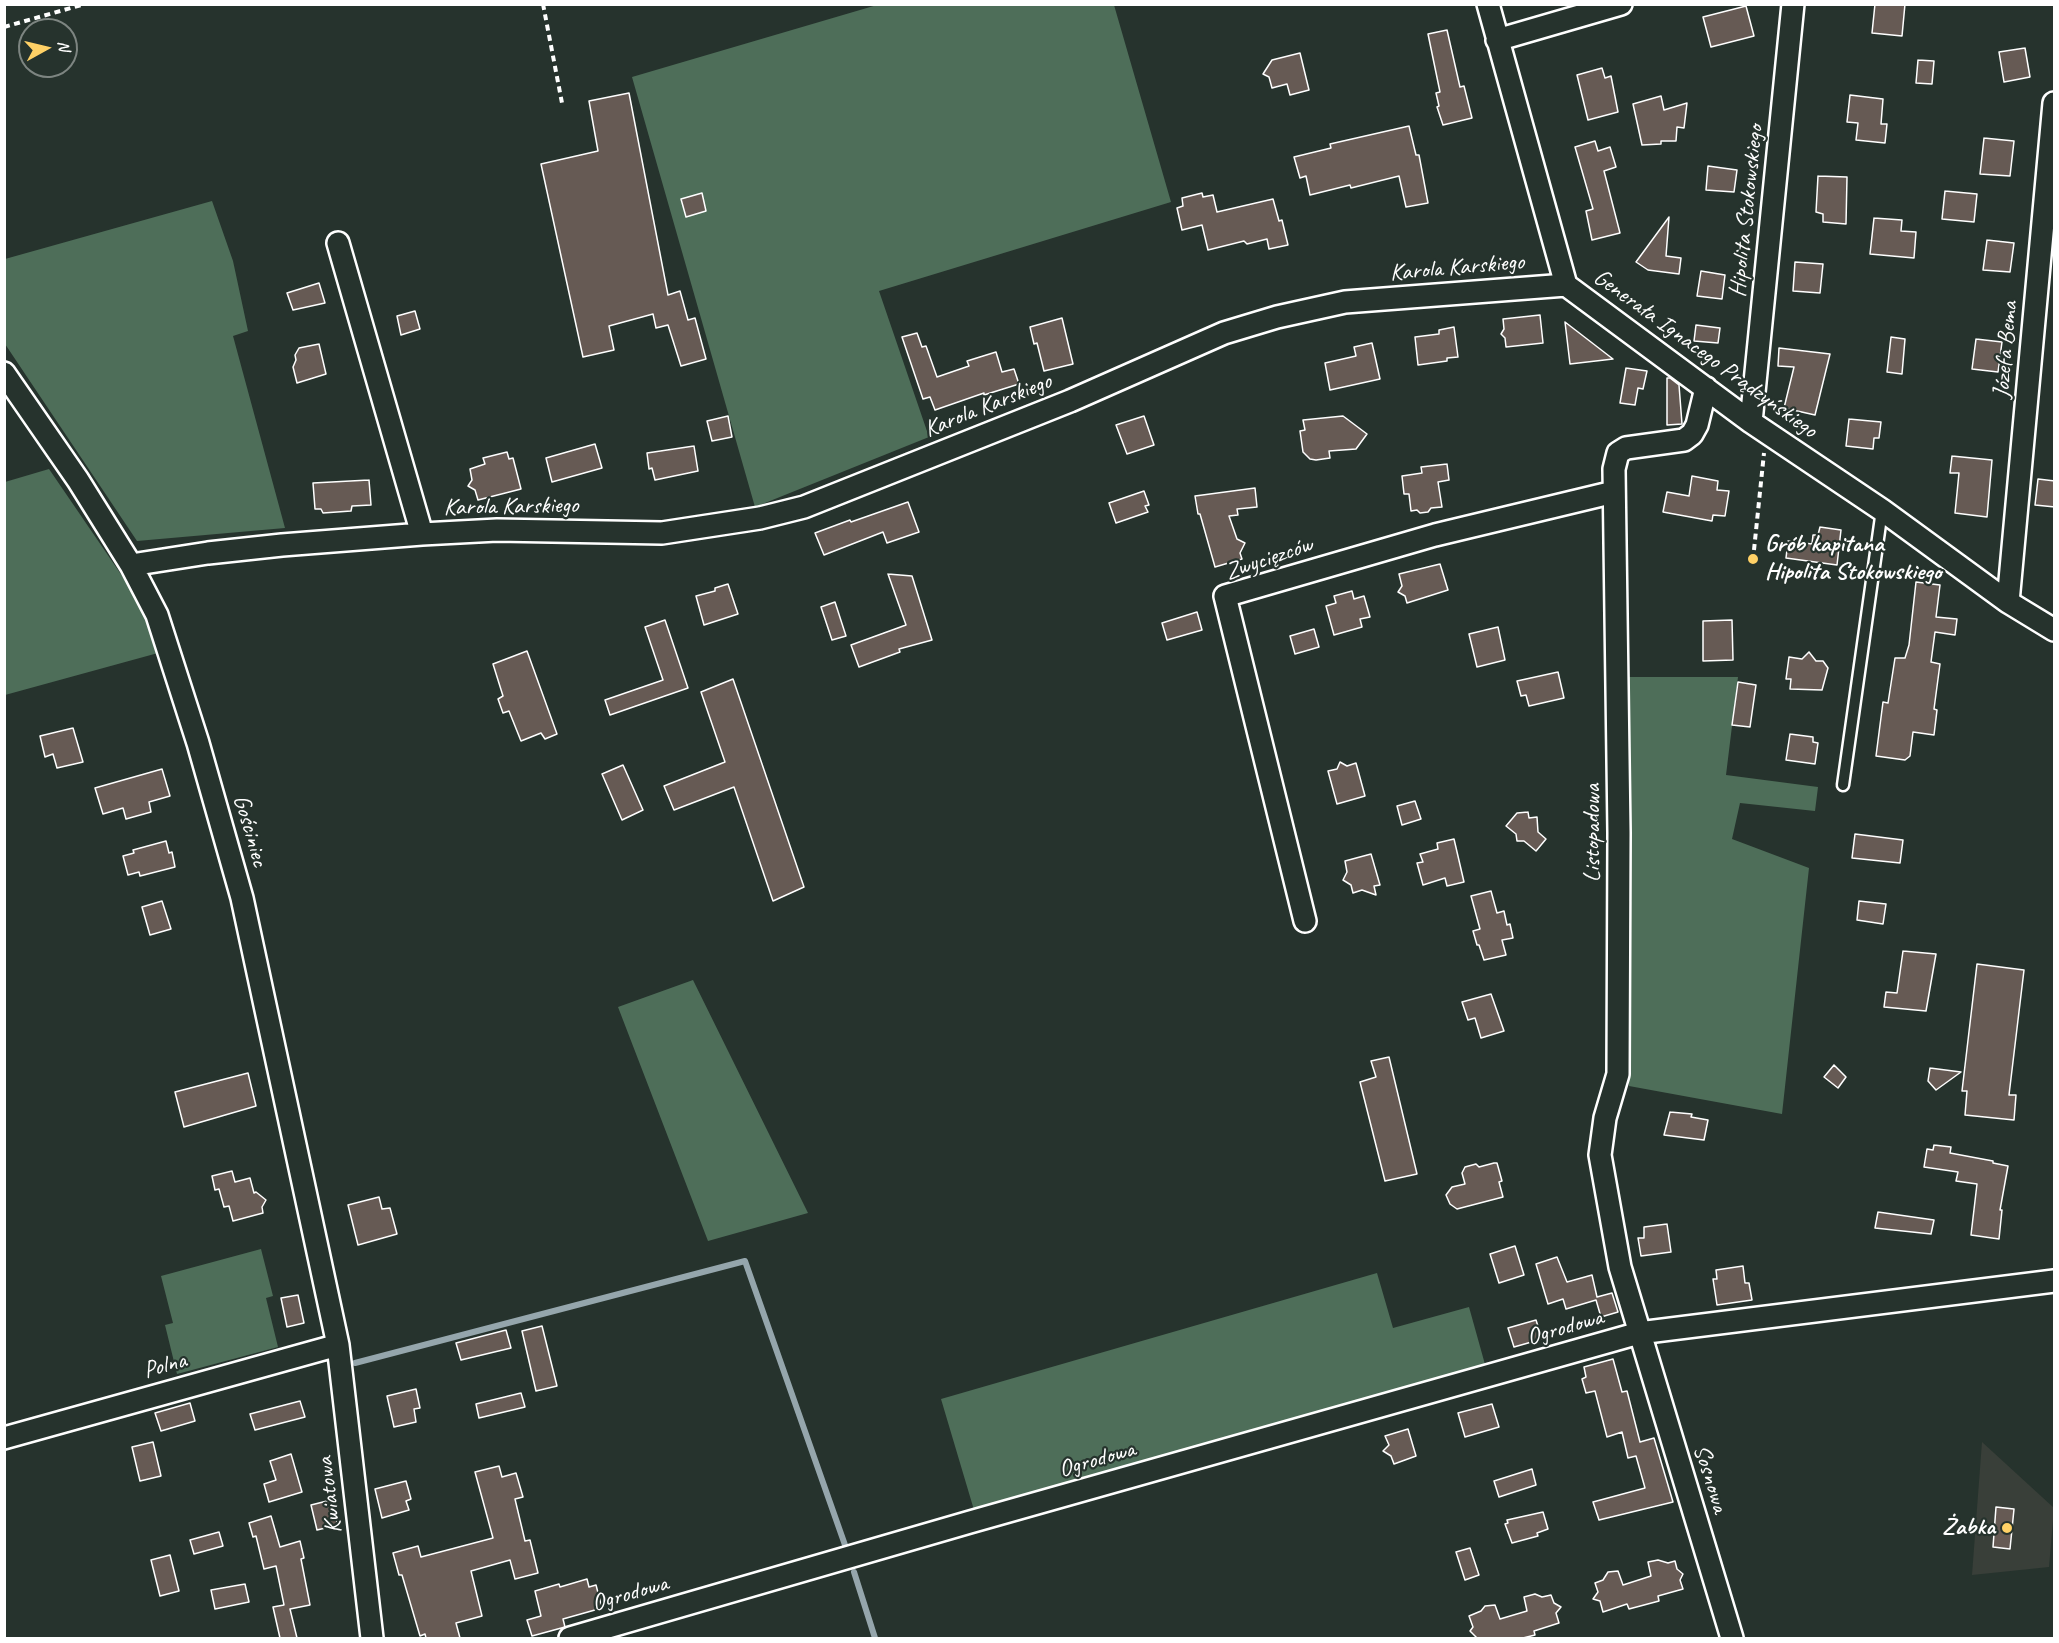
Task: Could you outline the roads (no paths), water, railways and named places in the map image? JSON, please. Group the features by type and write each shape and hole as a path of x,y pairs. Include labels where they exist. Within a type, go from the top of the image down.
{"street":[{"name":"Generała Ignacego Prądzyńskiego","path":"1488,4 1566,285 1751,422 1882,510 2008,602 2055,630"},
{"path":"1497,40 1621,4"},
{"name":"Hipolita Stokowskiego","path":"1751,422 1793,4"},
{"name":"Józefa Bema","path":"2008,602 2055,103"},
{"name":"Karola Karskiego","path":"338,243 422,534"},
{"name":"Karola Karskiego","path":"131,565 229,551 422,534 497,530 662,533 760,518 804,507 1070,401 1224,333 1277,317 1345,302 1566,285"},
{"name":"Gościniec","path":"4,373 78,480 131,565 157,615 242,898 338,1345"},
{"name":"Listopadowa","path":"1639,1333 1620,1267 1600,1155 1605,1118 1618,1074 1619,833 1614,469 1618,453 1634,445 1684,440 1692,434 1697,425 1706,388"},
{"name":"Zwycięzców","path":"1305,921 1225,596 1435,535 1614,492"},
{"name":"Ogrodowa","path":"570,1638 970,1522 1639,1333 2055,1281"},
{"name":"Sosnowa","path":"1639,1333 1732,1638"},
{"name":"Polna","path":"4,1438 338,1345"},
{"name":"Kwiatowa","path":"338,1345 372,1638"}],"lane":[{"path":"1843,786 1882,510"}],"waterway":[{"path":"355,1363 745,1261 845,1545"},
{"path":"854,1572 875,1638"}],"place":[{"name":"Grób kapitana Hipolita Stokowskiego","path":"1753,559"},
{"name":"Żabka","path":"2007,1528"}]}
